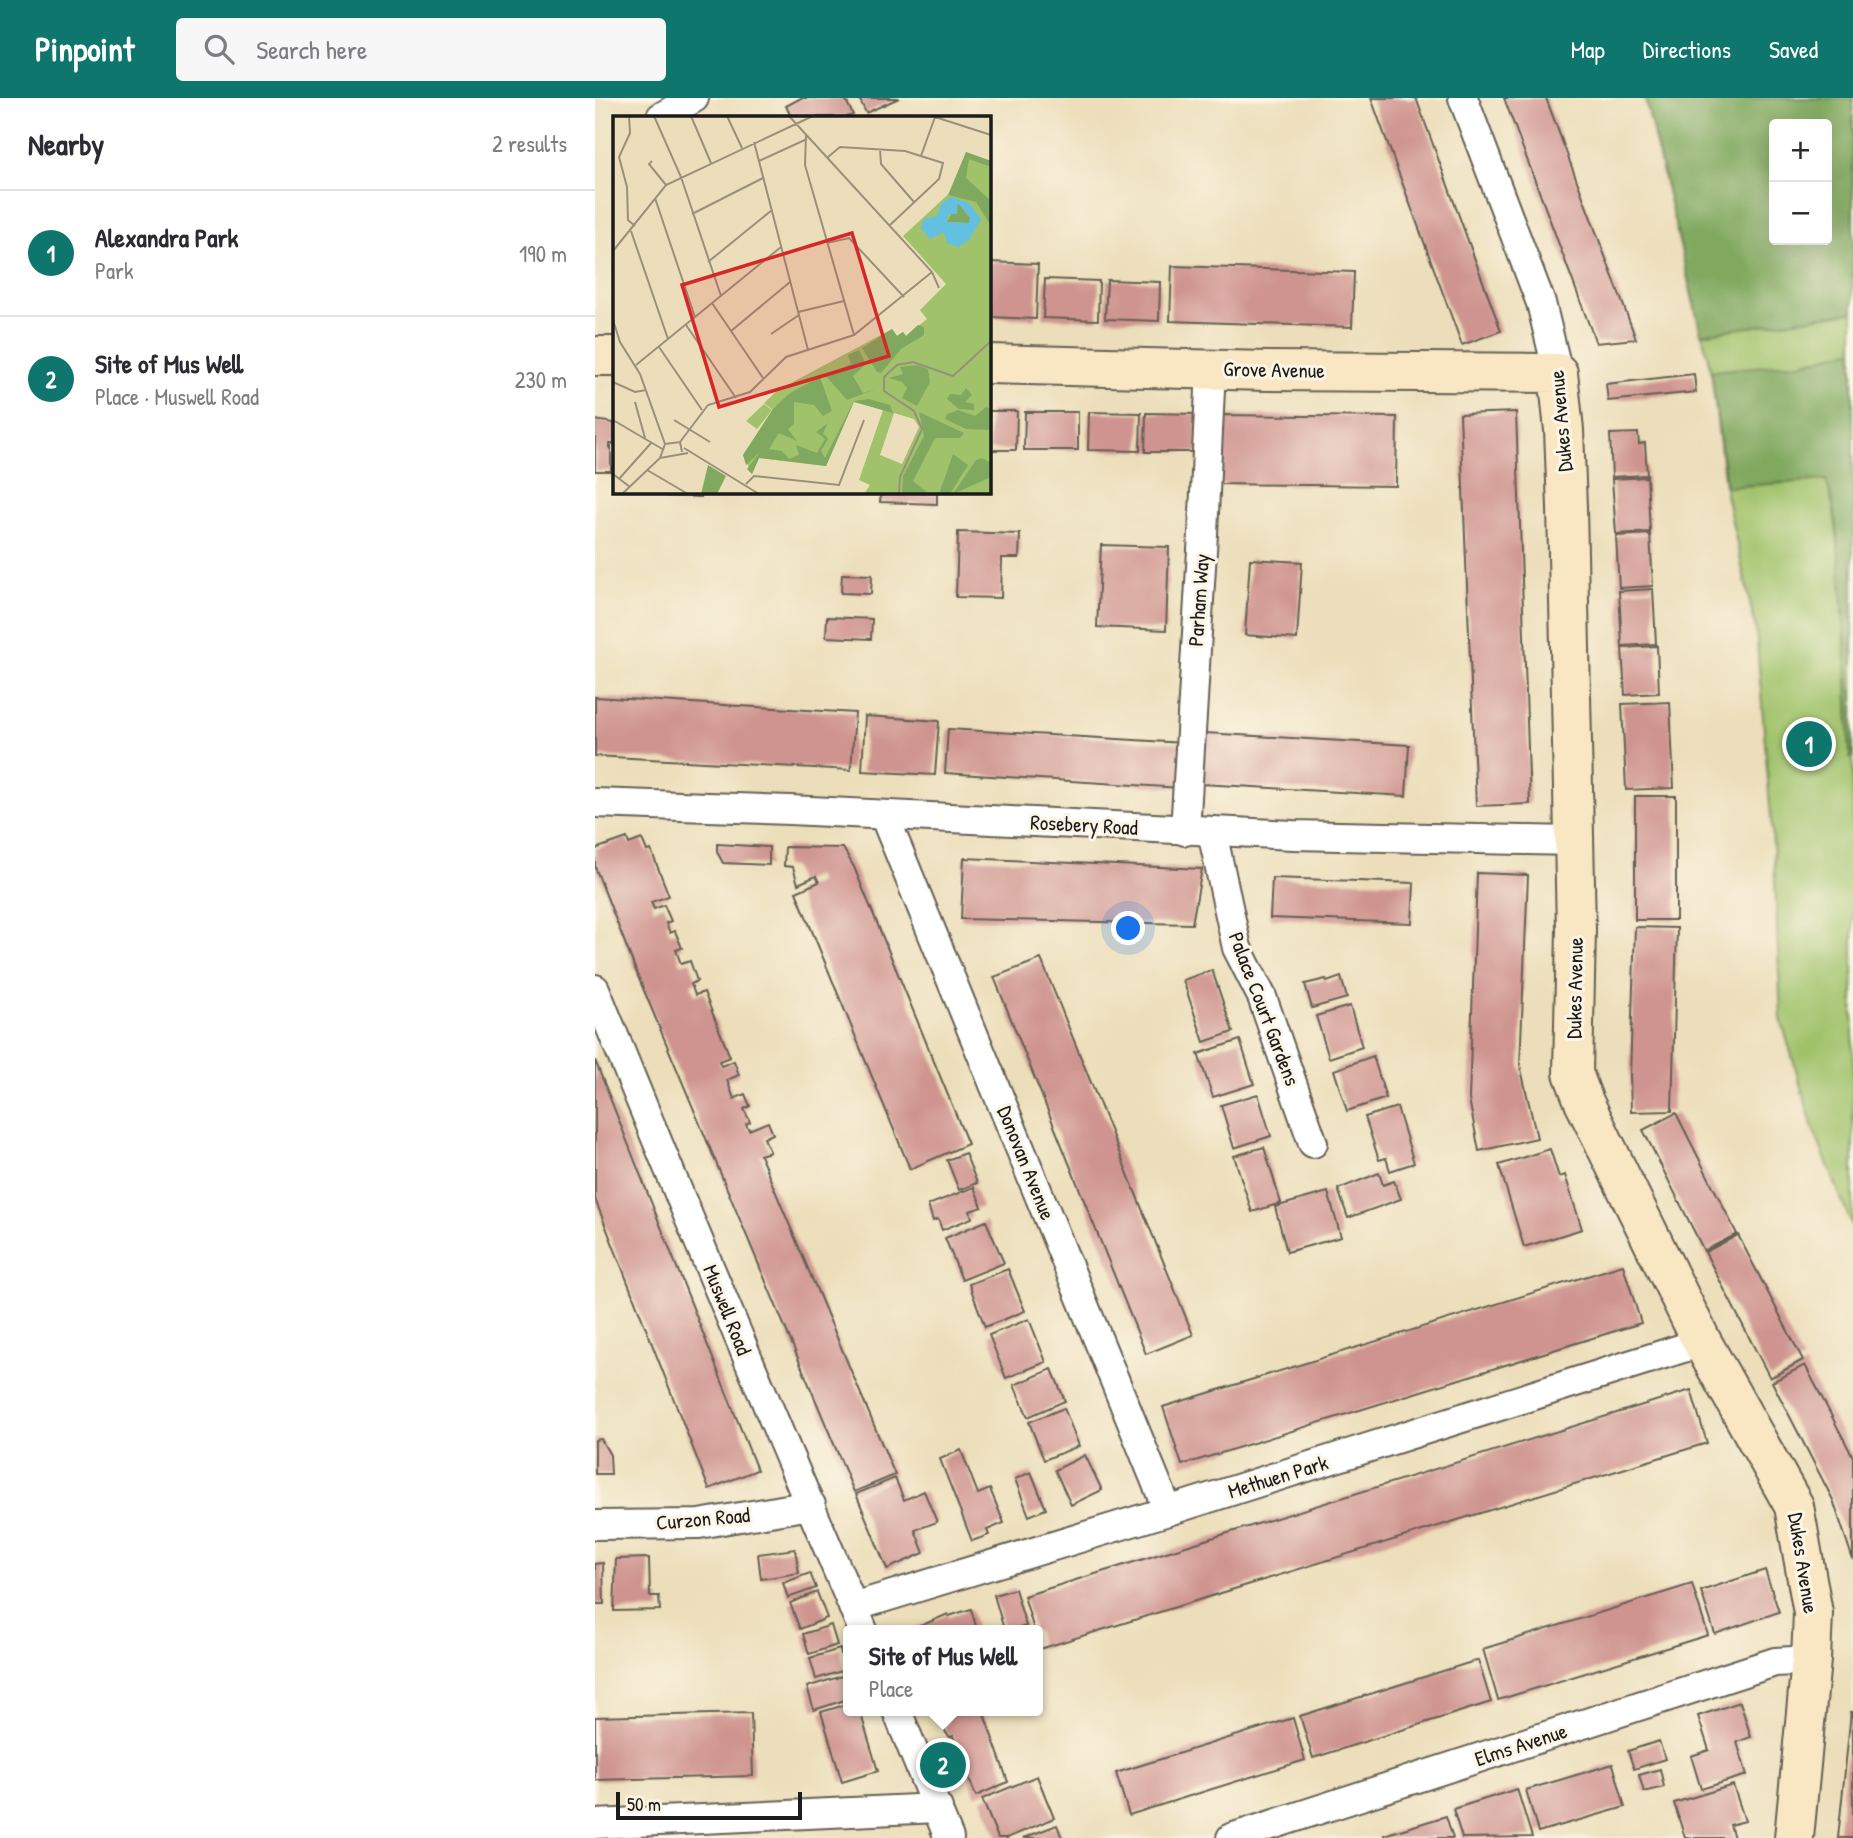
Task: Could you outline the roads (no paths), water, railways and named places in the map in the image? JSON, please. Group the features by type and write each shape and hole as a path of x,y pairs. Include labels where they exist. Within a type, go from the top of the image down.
{"street":[{"path":"663,116 694,98"},
{"name":"Dukes Avenue","path":"1463,98 1541,303 1558,373 1567,495 1576,930 1573,1073 1584,1102 1702,1342 1794,1506 1813,1613 1794,1838"},
{"path":"595,356 613,356"},
{"name":"Grove Avenue","path":"991,364 1558,373"},
{"name":"Parham Way","path":"1185,831 1211,369"},
{"name":"Rosebery Road","path":"595,803 884,814 1185,831 1573,841"},
{"name":"Donovan Avenue","path":"884,814 1168,1511"},
{"name":"Palace Court Gardens","path":"1212,832 1237,948 1262,997 1313,1143"},
{"name":"Muswell Road","path":"595,989 774,1426 811,1505 858,1619"},
{"name":"Methuen Park","path":"858,1619 1168,1511 1702,1342"},
{"name":"Curzon Road","path":"595,1525 699,1524 811,1505"},
{"name":"Elms Avenue","path":"1231,1838 1775,1662 1811,1660"},
{"path":"899,1716 949,1838"},
{"path":"595,1824 938,1808"}],"place":[{"name":"Alexandra Park","path":"1809,744"},
{"name":"Site of Mus Well","path":"943,1765"}]}
